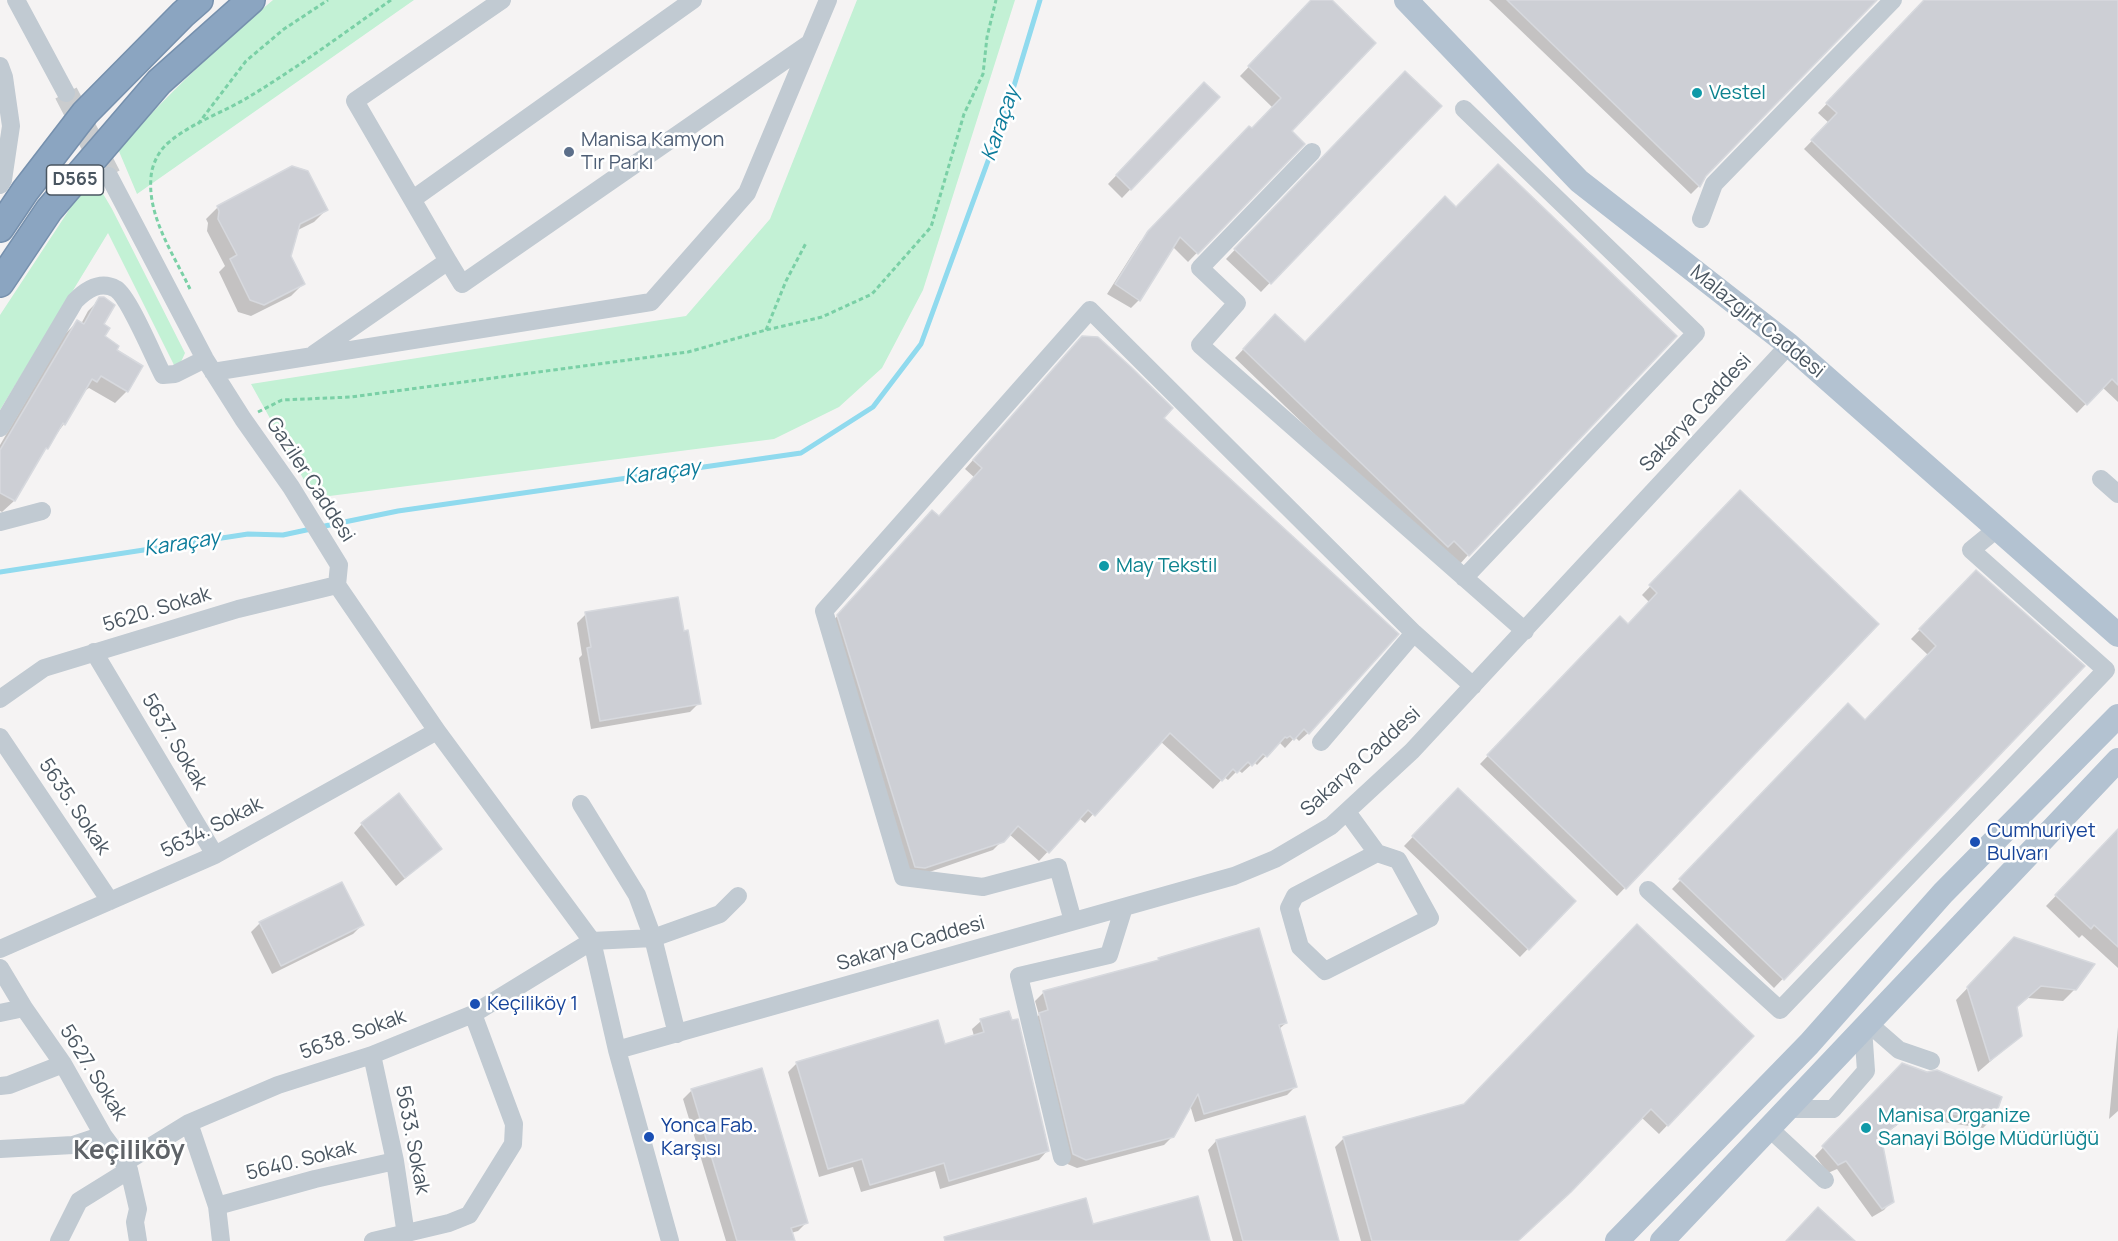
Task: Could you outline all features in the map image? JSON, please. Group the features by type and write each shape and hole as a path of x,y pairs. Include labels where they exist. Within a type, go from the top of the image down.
{"highway":[{"name":"D565","path":"0,228 25,191 85,113 199,0"},
{"name":"D565","path":"0,283 49,210 159,82 251,0"}],"main road":[{"name":"Malazgirt Caddesi","path":"1406,0 1579,181 1789,345 2118,635"},
{"path":"1617,1241 1809,1044 1943,893 2118,716"},
{"path":"1662,1241 2118,760"}],"street":[{"path":"16,0 66,93"},
{"path":"502,0 355,101 462,284 810,43"},
{"path":"413,199 693,0"},
{"path":"0,428 75,301 86,289 103,285 117,290 126,302 163,375 209,365 310,357 651,302 747,193 828,0"},
{"path":"1701,219 1714,184 1893,0"},
{"path":"0,66 4,77 11,126 3,180 0,185"},
{"path":"1464,109 1696,333 1464,578"},
{"path":"1312,152 1200,268 1237,303 1200,345 1524,631"},
{"name":"Gaziler Caddesi","path":"109,176 209,365 243,419 291,487 339,565 337,585"},
{"path":"310,357 448,261"},
{"path":"1073,921 1058,867 983,887 903,878 824,611 1090,310 1414,633 1473,686"},
{"name":"Sakarya Caddesi","path":"617,1050 1234,876 1275,859 1331,826 1412,751 1789,345"},
{"path":"2101,479 2118,494"},
{"path":"0,522 42,511"},
{"path":"1648,890 1780,1010 2106,670 1971,550 1998,528"},
{"path":"337,585 437,731 592,941 617,1050 670,1241"},
{"name":"5620. Sokak","path":"0,699 44,668 238,609 337,585"},
{"path":"1321,742 1414,633"},
{"name":"5637. Sokak","path":"94,652 216,855"},
{"name":"5634. Sokak","path":"0,949 216,855 437,731"},
{"name":"5635. Sokak","path":"0,737 110,902"},
{"path":"581,804 637,895 653,938 677,1034"},
{"path":"1347,812 1377,853 1398,860 1430,918 1325,971 1300,947 1289,908 1295,896 1377,853"},
{"path":"592,941 653,938 720,914 738,896"},
{"path":"1062,1157 1019,976 1109,955 1124,907"},
{"name":"5638. Sokak","path":"59,1241 80,1201 189,1123 278,1085 372,1055 473,1014 592,941"},
{"name":"5627. Sokak","path":"0,968 24,1008 63,1064 104,1135 127,1166 138,1209 135,1222 138,1241"},
{"path":"0,1013 24,1008"},
{"path":"374,1241 406,1235 469,1215 513,1144 514,1124 473,1014"},
{"path":"1866,1026 1899,1050 1931,1061"},
{"path":"1789,1109 1833,1109 1866,1071 1866,1026"},
{"name":"5633. Sokak","path":"372,1055 396,1161 406,1235"},
{"path":"0,1086 9,1085 63,1064"},
{"path":"189,1123 217,1206 221,1241"},
{"path":"1770,1129 1825,1180"},
{"path":"0,1149 73,1145 104,1135"},
{"name":"5640. Sokak","path":"217,1206 315,1179 396,1161"},
{"path":"128,1241 135,1222"}],"path":[{"path":"197,125 246,61 284,29 328,0"},
{"path":"194,297 153,213 150,193 153,169 159,152 169,142 247,98 391,0"},
{"path":"243,419 282,400 351,397 688,352 822,317 872,294 931,227 964,114 983,74 987,37 996,0"},
{"path":"766,330 786,281 806,243"}],"green space":[{"path":"273,0 414,0 137,194 118,149 193,72"},
{"path":"857,0 1015,0 923,290 882,368 839,407 774,439 314,498 251,384 686,316 770,219"},
{"path":"92,175 112,209 185,353 181,362 174,365 108,233 0,410 0,315"}],"building":[{"path":"1311,0 1332,0 1376,43 1292,131 1305,144 1198,254 1180,237 1140,301 1115,284 1148,231 1249,126 1252,128 1281,98 1248,66"},
{"name":"Vestel","path":"1507,0 1877,0 1706,176 1700,187"},
{"path":"1924,0 2118,0 2118,385 2112,379 2087,405 1811,140 1837,113 1826,103"},
{"path":"1405,71 1442,106 1271,284 1234,249"},
{"path":"1204,82 1220,97 1131,190 1116,175"},
{"path":"1498,164 1677,336 1469,556 1454,541 1448,547 1243,349 1275,314 1305,342 1445,196 1456,207"},
{"path":"292,166 308,171 328,210 300,224 291,256 305,284 264,305 250,300 230,259 237,255 218,219 217,206"},
{"path":"99,297 104,297 115,305 104,324 110,328 105,336 119,346 117,350 143,366 128,392 101,376 97,382 92,379 65,425 63,423 48,449 46,448 15,501 0,493 0,450 77,320 84,324"},
{"name":"May Tekstil","path":"1082,336 1098,337 1131,367 1173,408 1164,418 1399,634 1309,734 1304,729 1294,740 1290,736 1285,737 1267,757 1263,754 1252,766 1248,762 1237,773 1233,769 1222,781 1170,733 1095,816 1088,810 1049,853 1018,826 1004,842 925,868 915,867 837,615 932,510 939,516 982,468 973,460"},
{"path":"1740,490 1879,624 1626,889 1487,755 1620,616 1628,624 1657,593 1649,585"},
{"path":"1976,570 2085,666 1784,980 1679,879 1848,703 1865,720 1936,646 1919,629"},
{"path":"678,597 684,631 688,630 701,704 600,721 587,648 591,647 585,612"},
{"path":"1458,788 1576,901 1529,950 1412,836"},
{"path":"399,793 442,849 405,878 361,823"},
{"path":"2118,829 2118,947 2094,925 2091,929 2055,895"},
{"path":"342,882 364,925 281,966 259,922"},
{"path":"1637,924 1754,1036 1668,1126 1651,1109 1571,1192 1518,1241 1372,1241 1343,1137 1464,1104"},
{"path":"1259,928 1287,1023 1279,1025 1297,1087 1204,1114 1198,1094 1174,1137 1086,1160 1073,1154 1039,1013 1048,1010 1043,991 1159,960 1158,958"},
{"path":"2014,937 2095,964 2076,990 2041,986 2017,1007 2022,1036 1990,1061 1967,987"},
{"path":"1009,1011 1012,1020 1018,1019 1049,1151 949,1181 944,1163 870,1185 862,1159 828,1169 796,1062 938,1020 945,1044 984,1032 980,1019"},
{"name":"Manisa Organize Sanayi Bölge Müdürlüğü","path":"1902,1063 1927,1072 1937,1070 2002,1097 1994,1120 1919,1109 1881,1136 1894,1202 1882,1209 1846,1161 1838,1165 1822,1146"},
{"path":"762,1068 808,1223 791,1228 795,1241 737,1241 691,1089"},
{"path":"1305,1116 1339,1241 1243,1241 1216,1140"},
{"path":"1198,1196 1210,1241 945,1241 944,1237 1086,1198 1093,1224"},
{"path":"1818,1207 1855,1241 1786,1241"}],"waterway":[{"name":"Karaçay","path":"320,527 398,511 801,453 873,407 921,344 1007,109 1040,0"},
{"name":"Karaçay","path":"0,572 248,534 283,535 311,529"}],"tunnel":[{"path":"66,93 109,176"}],"place":[{"name":"Vestel","path":"1697,93"},
{"name":"Manisa Kamyon Tır Parkı","path":"569,152"},
{"name":"May Tekstil","path":"1104,566"},
{"name":"Cumhuriyet Bulvarı","path":"1975,842"},
{"name":"Keçiliköy 1","path":"475,1004"},
{"name":"Manisa Organize Sanayi Bölge Müdürlüğü","path":"1866,1128"},
{"name":"Yonca Fab. Karşısı","path":"649,1137"}],"district":[{"name":"Keçiliköy","path":"129,1152"}]}
